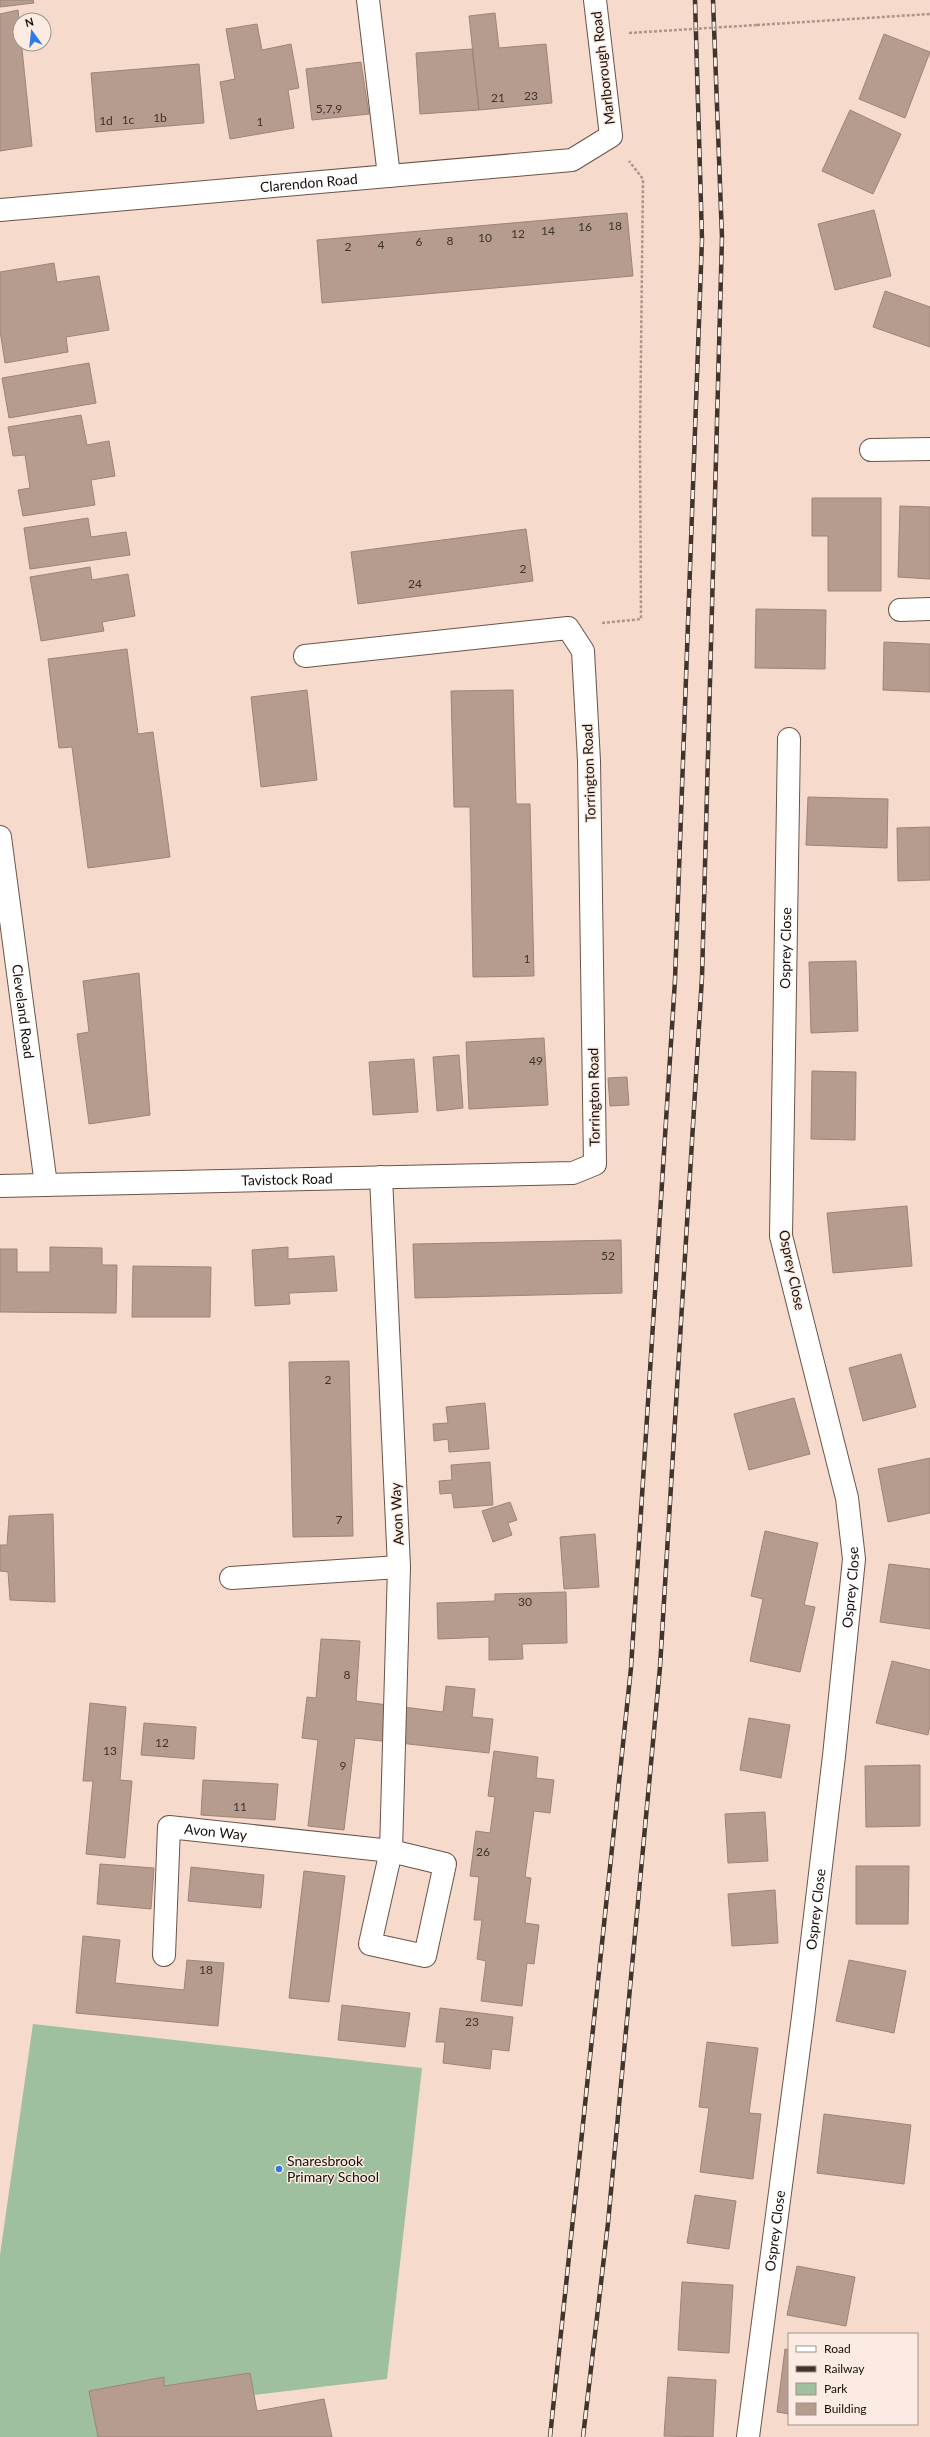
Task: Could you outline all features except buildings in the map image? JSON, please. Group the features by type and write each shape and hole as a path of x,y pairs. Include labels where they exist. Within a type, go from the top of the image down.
{"street":[{"path":"368,0 389,176"},
{"name":"Marlborough Road","path":"596,0 611,136"},
{"name":"Clarendon Road","path":"0,210 572,160 611,136"},
{"path":"871,450 930,449"},
{"path":"900,610 930,609"},
{"path":"305,656 568,628"},
{"name":"Torrington Road","path":"568,628 583,651 590,761 595,1164 573,1173"},
{"name":"Osprey Close","path":"748,2437 804,2009 834,1756 854,1558 847,1498 781,1236 789,739"},
{"name":"Cleveland Road","path":"0,837 46,1185"},
{"name":"Tavistock Road","path":"0,1186 573,1173"},
{"name":"Avon Way","path":"164,1955 169,1827 391,1852 446,1864 425,1956 370,1944 391,1852 400,1567 381,1177"},
{"path":"231,1578 400,1567"}],"path":[{"path":"644,32 930,14"},
{"path":"568,628 641,619 640,440 643,179 611,136"}],"green space":[{"name":"Snaresbrook Primary School","path":"33,2024 422,2068 387,2379 254,2395 250,2373 164,2386 163,2377 89,2391 98,2437 0,2437 0,2255"}],"railway":[{"path":"550,2437 631,1668 675,980 702,239 695,0"},
{"path":"583,2437 608,2223 660,1667 702,977 722,237 713,0"}],"place":[{"name":"Snaresbrook Primary School","path":"279,2169"}]}
